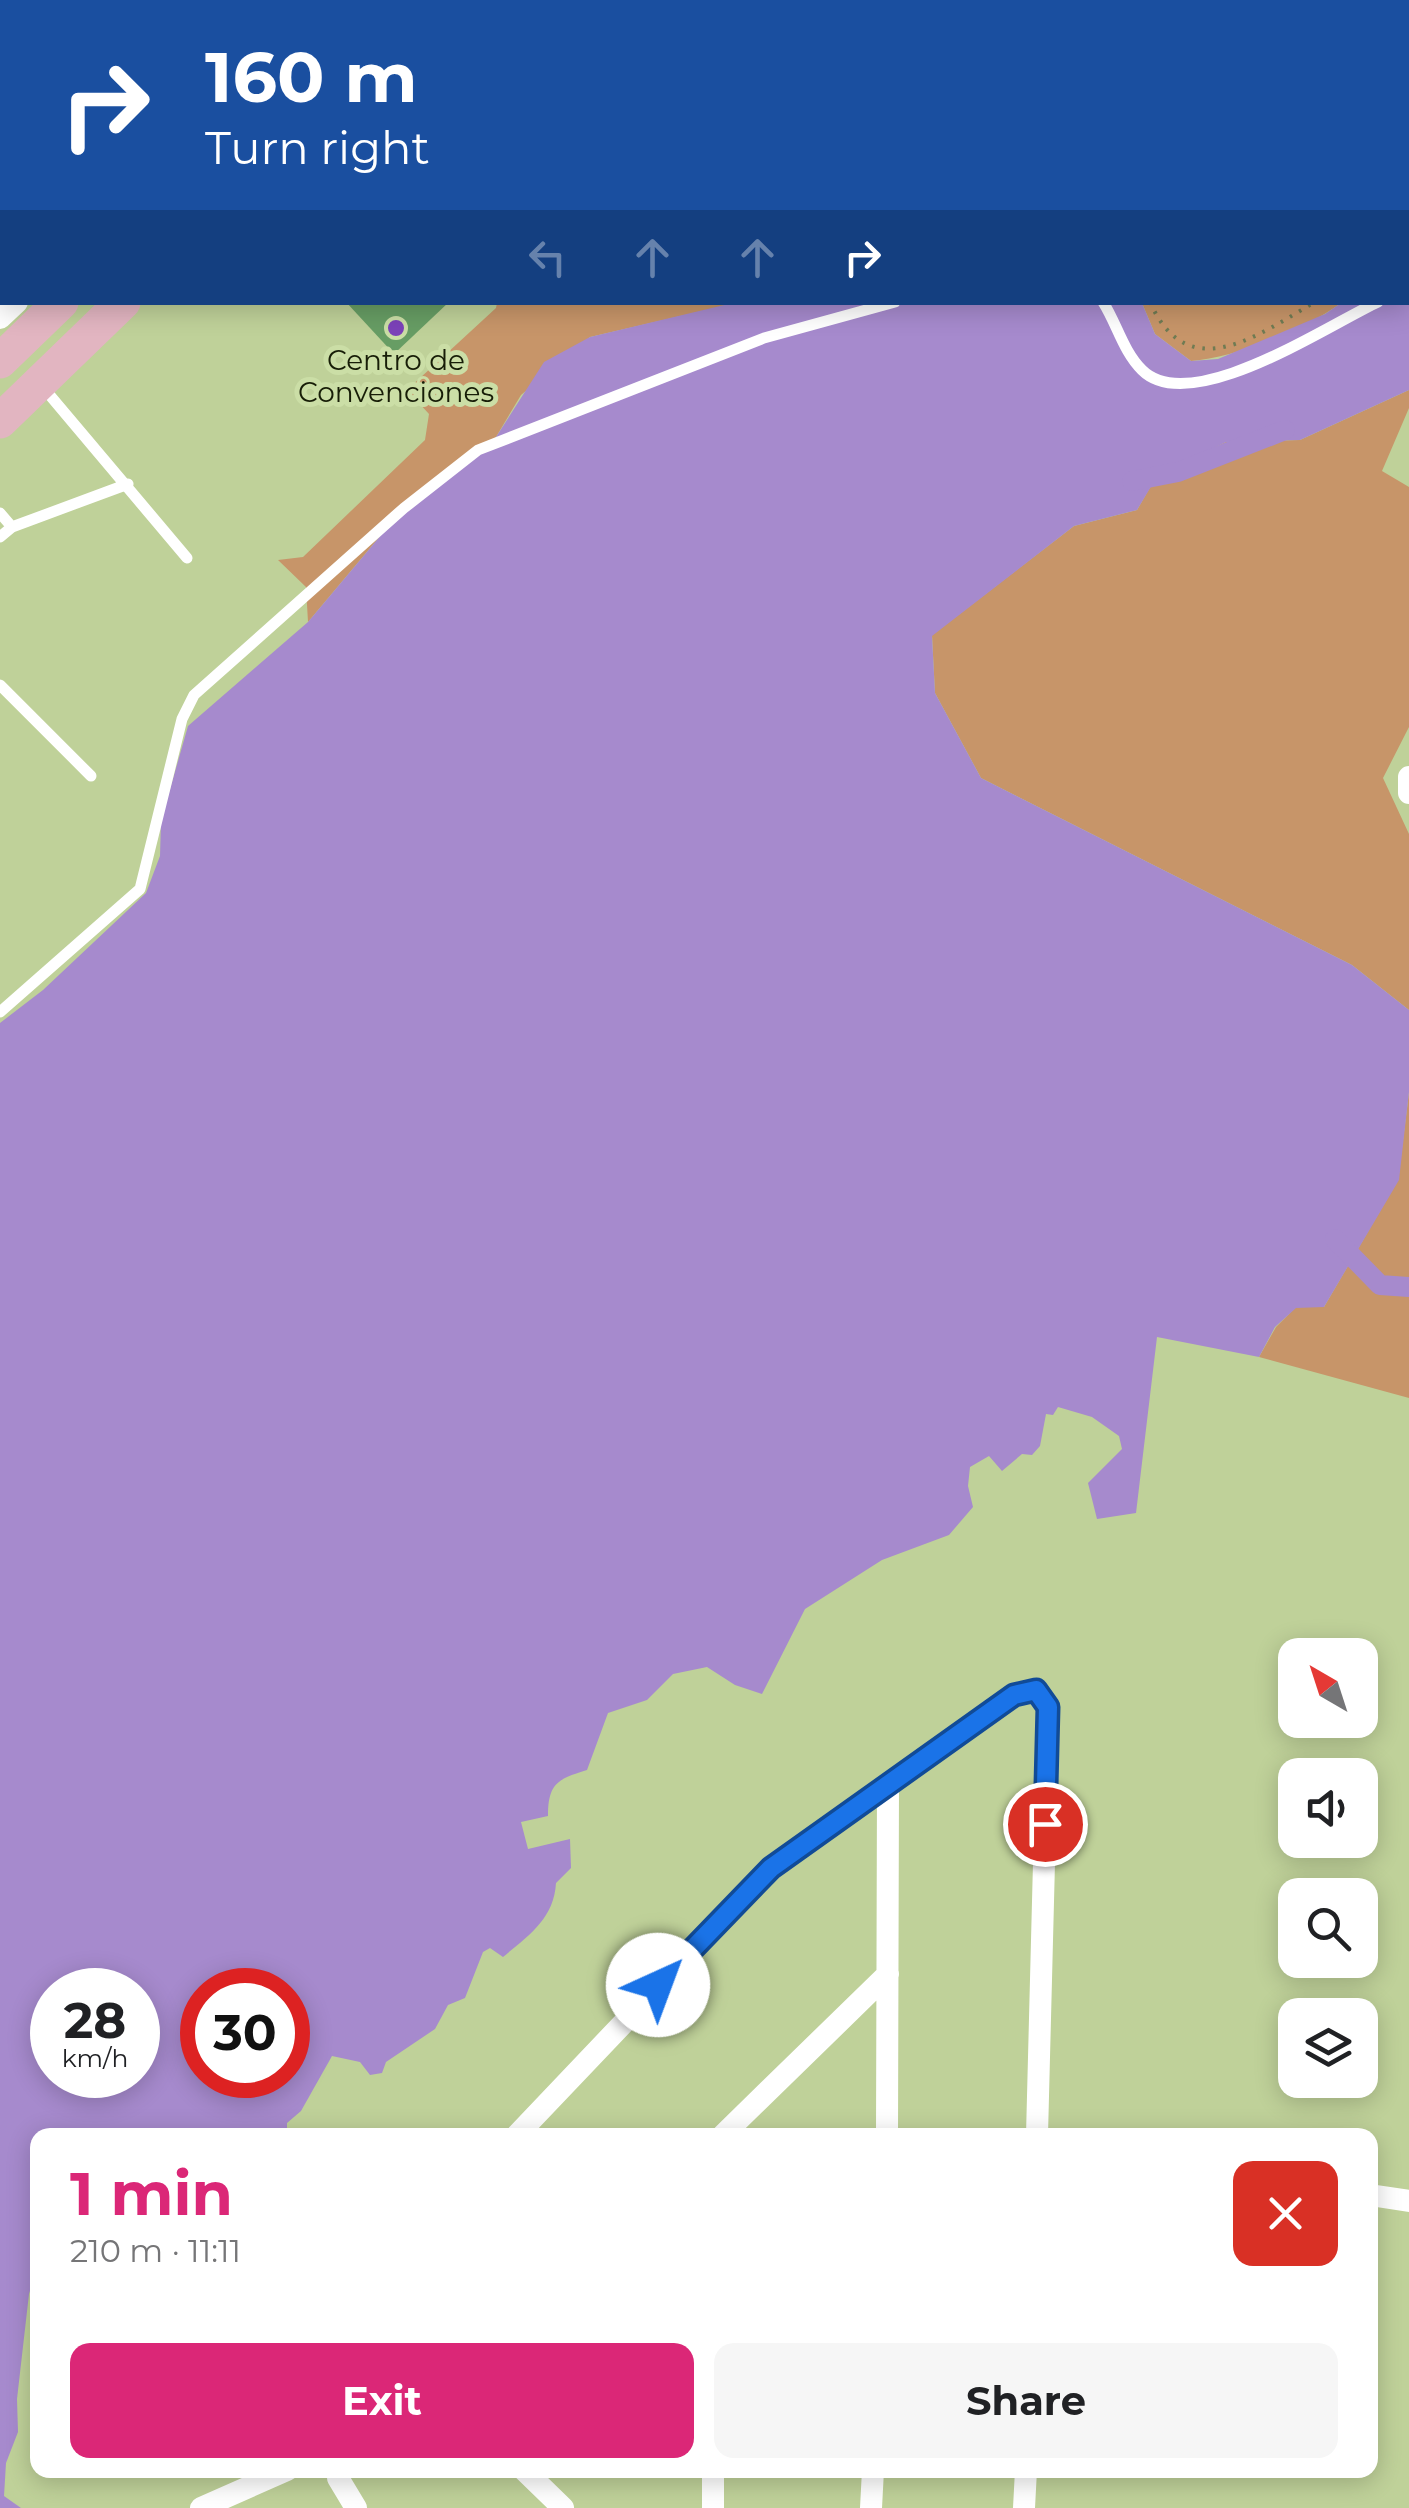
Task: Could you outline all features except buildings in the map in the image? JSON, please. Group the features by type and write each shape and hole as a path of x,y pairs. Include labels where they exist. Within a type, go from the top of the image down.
{"main road":[{"path":"0,361 58,305"},
{"path":"0,422 120,305"}],"street":[{"path":"1409,777 1409,792"},
{"path":"523,2128 545,2100 771,1868 1014,1695 1036,1690 1048,1707 1037,2128"},
{"path":"887,2128 888,1784"},
{"path":"730,2128 888,1974"},
{"path":"1378,2196 1409,2201"},
{"path":"201,2508 269,2478"},
{"path":"338,2478 356,2508"},
{"path":"532,2478 563,2508"},
{"path":"713,2478 713,2508"},
{"path":"870,2508 872,2478"},
{"path":"1024,2508 1026,2478"}],"lane":[{"path":"0,1012 140,890 182,719 194,695 456,465 513,435 712,357 885,305"},
{"path":"1105,305 1144,372 1165,383 1190,384 1214,380 1267,357 1372,305"},
{"path":"40,383 187,558"},
{"path":"0,537 12,527 128,484"},
{"path":"0,514 12,527"},
{"path":"0,685 91,776"}],"path":[{"path":"1151,305 1160,326 1184,345 1206,352 1251,338 1310,305"}],"shaded area":[{"path":"724,305 1143,305 1155,334 1191,361 1218,359 1338,305 1409,305 1409,390 1300,440 1226,442 1158,475 1137,510 1074,526 932,636 935,693 981,778 1352,965 1409,1010 1409,1092 1399,1180 1324,1307 1296,1308 1275,1327 1259,1357 1157,1337 1136,1513 1097,1519 1088,1483 1122,1449 1119,1436 1092,1417 1058,1407 1053,1415 1046,1414 1040,1446 1032,1455 1022,1454 1002,1471 989,1456 970,1467 968,1486 973,1507 949,1535 882,1560 805,1609 762,1694 735,1685 707,1667 673,1674 647,1700 608,1713 587,1770 557,1784 550,1796 548,1816 521,1822 528,1849 570,1839 571,1868 556,1883 545,1917 503,1957 490,1948 483,1952 465,1998 448,2005 435,2029 386,2062 382,2073 370,2075 360,2062 332,2056 310,2095 310,1968 180,1968 180,2098 308,2098 287,2128 30,2128 30,2291 17,2399 18,2432 6,2463 4,2496 21,2508 0,2508 0,1023 43,990 146,893 160,856 161,821 188,726 308,622 387,528 496,437 544,362 590,337"},
{"path":"728,305 590,337 521,395 496,437 387,528 308,622 306,587 278,560 303,557 425,440 429,414 407,390 496,308"},
{"path":"1143,305 1338,305 1269,341 1209,359 1191,361 1155,334"},
{"path":"1409,390 1409,408 1382,471 1409,487 1409,727 1383,778 1409,834 1409,1010 1352,965 981,778 935,693 932,635 1074,526 1137,510 1157,475 1226,442 1300,440"},
{"path":"1409,1092 1409,1398 1259,1357 1276,1327 1296,1307 1324,1307 1398,1180"}],"waterway":[{"path":"1132,481 1178,472 1285,430"},
{"path":"1335,1239 1380,1285 1409,1287"}],"place":[{"name":"Centro de Convenciones","path":"396,328"}],"route":[{"path":"658,1985 771,1868 1014,1695 1036,1690 1048,1707 1045,1824"}]}
